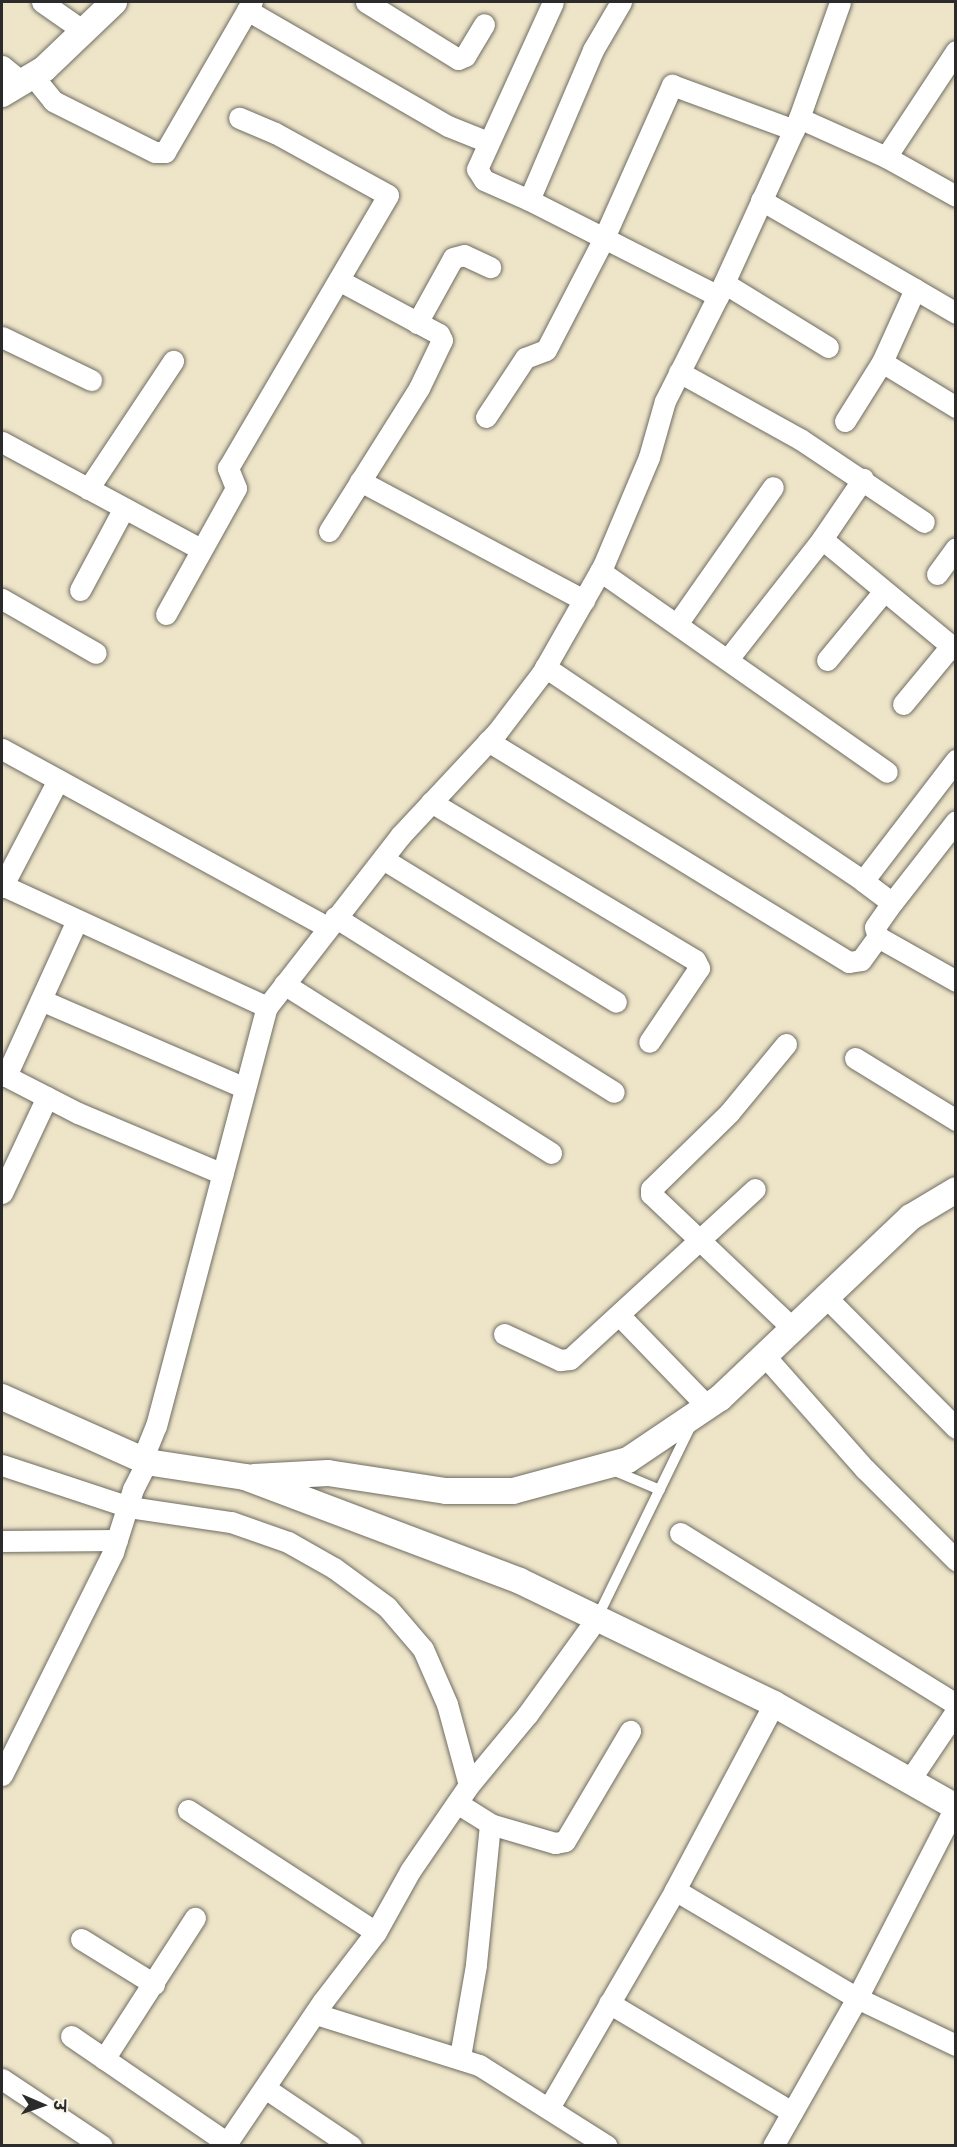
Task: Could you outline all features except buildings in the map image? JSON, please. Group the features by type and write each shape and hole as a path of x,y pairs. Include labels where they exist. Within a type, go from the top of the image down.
{"street":[{"path":"42,2 85,32"},
{"path":"19,84 85,32 114,2"},
{"path":"366,2 458,59 465,56 484,24"},
{"path":"553,2 477,169 479,176 603,240 721,289 828,347"},
{"path":"529,200 593,50 621,2"},
{"path":"2,1774 117,1540 129,1507 156,1426 267,1007 382,859 488,741 545,667 584,600 600,571 679,372 721,289 796,124 840,2"},
{"path":"2,66 19,84 155,152 165,152 249,6 448,126 489,142"},
{"path":"886,157 956,51"},
{"path":"486,417 525,358 546,350 603,240 672,85 796,124 886,157 956,196"},
{"path":"166,614 236,488 228,468 340,281 387,194 275,133 239,118"},
{"path":"761,200 956,313"},
{"path":"417,323 453,258 464,255 490,267"},
{"path":"329,531 419,388 440,346 439,334 340,281"},
{"path":"845,421 882,362 915,289"},
{"path":"2,337 91,380"},
{"path":"88,489 173,361"},
{"path":"882,362 956,407"},
{"path":"679,372 863,478 924,522"},
{"path":"2,442 201,549"},
{"path":"728,659 822,539 863,478"},
{"path":"360,481 584,600"},
{"path":"677,624 773,487"},
{"path":"80,590 124,508"},
{"path":"822,539 953,648 903,704"},
{"path":"937,574 956,548"},
{"path":"600,571 887,772"},
{"path":"827,660 884,591"},
{"path":"2,599 96,653"},
{"path":"545,667 863,881 892,903"},
{"path":"488,741 849,962 861,960 878,937"},
{"path":"2,749 331,922 614,1092"},
{"path":"863,881 956,760"},
{"path":"58,780 2,886 267,1007"},
{"path":"431,802 699,965 649,1042"},
{"path":"956,820 875,927 878,937 956,981"},
{"path":"382,859 616,1002"},
{"path":"77,920 4,1075 223,1174"},
{"path":"284,984 551,1153"},
{"path":"40,1000 245,1088"},
{"path":"786,1044 729,1113 651,1189 651,1194 792,1328"},
{"path":"855,1058 956,1120"},
{"path":"2,1193 47,1096"},
{"path":"504,1334 565,1360 620,1316 755,1189"},
{"path":"245,1477 328,1473 446,1491 513,1491 628,1460 702,1410 911,1217 956,1190"},
{"path":"825,1296 956,1428"},
{"path":"620,1316 702,1410"},
{"path":"764,1355 865,1469 956,1560"},
{"path":"2,1397 144,1461 245,1477 520,1581 774,1704 955,1807 857,1998 773,2145"},
{"path":"2,1465 129,1507 231,1522 288,1542 334,1568 387,1607 423,1649 447,1704 469,1785"},
{"path":"680,1533 956,1704"},
{"path":"2,1541 117,1540"},
{"path":"70,2036 226,2144 376,1932 410,1871 469,1785 527,1716 597,1618"},
{"path":"550,2106 675,1890 774,1704"},
{"path":"909,1781 956,1711"},
{"path":"457,1803 490,1824 555,1843 565,1841 630,1731"},
{"path":"188,1810 376,1932"},
{"path":"460,2056 478,1955 490,1824"},
{"path":"675,1890 857,1998 956,2045"},
{"path":"104,2059 195,1918"},
{"path":"81,1939 154,1984"},
{"path":"609,2003 792,2112"},
{"path":"316,2014 460,2056 508,2079 607,2145"},
{"path":"2,2079 102,2145"},
{"path":"265,2088 351,2145"}],"lane":[{"path":"597,1618 702,1410"},
{"path":"605,1466 660,1490"}]}
